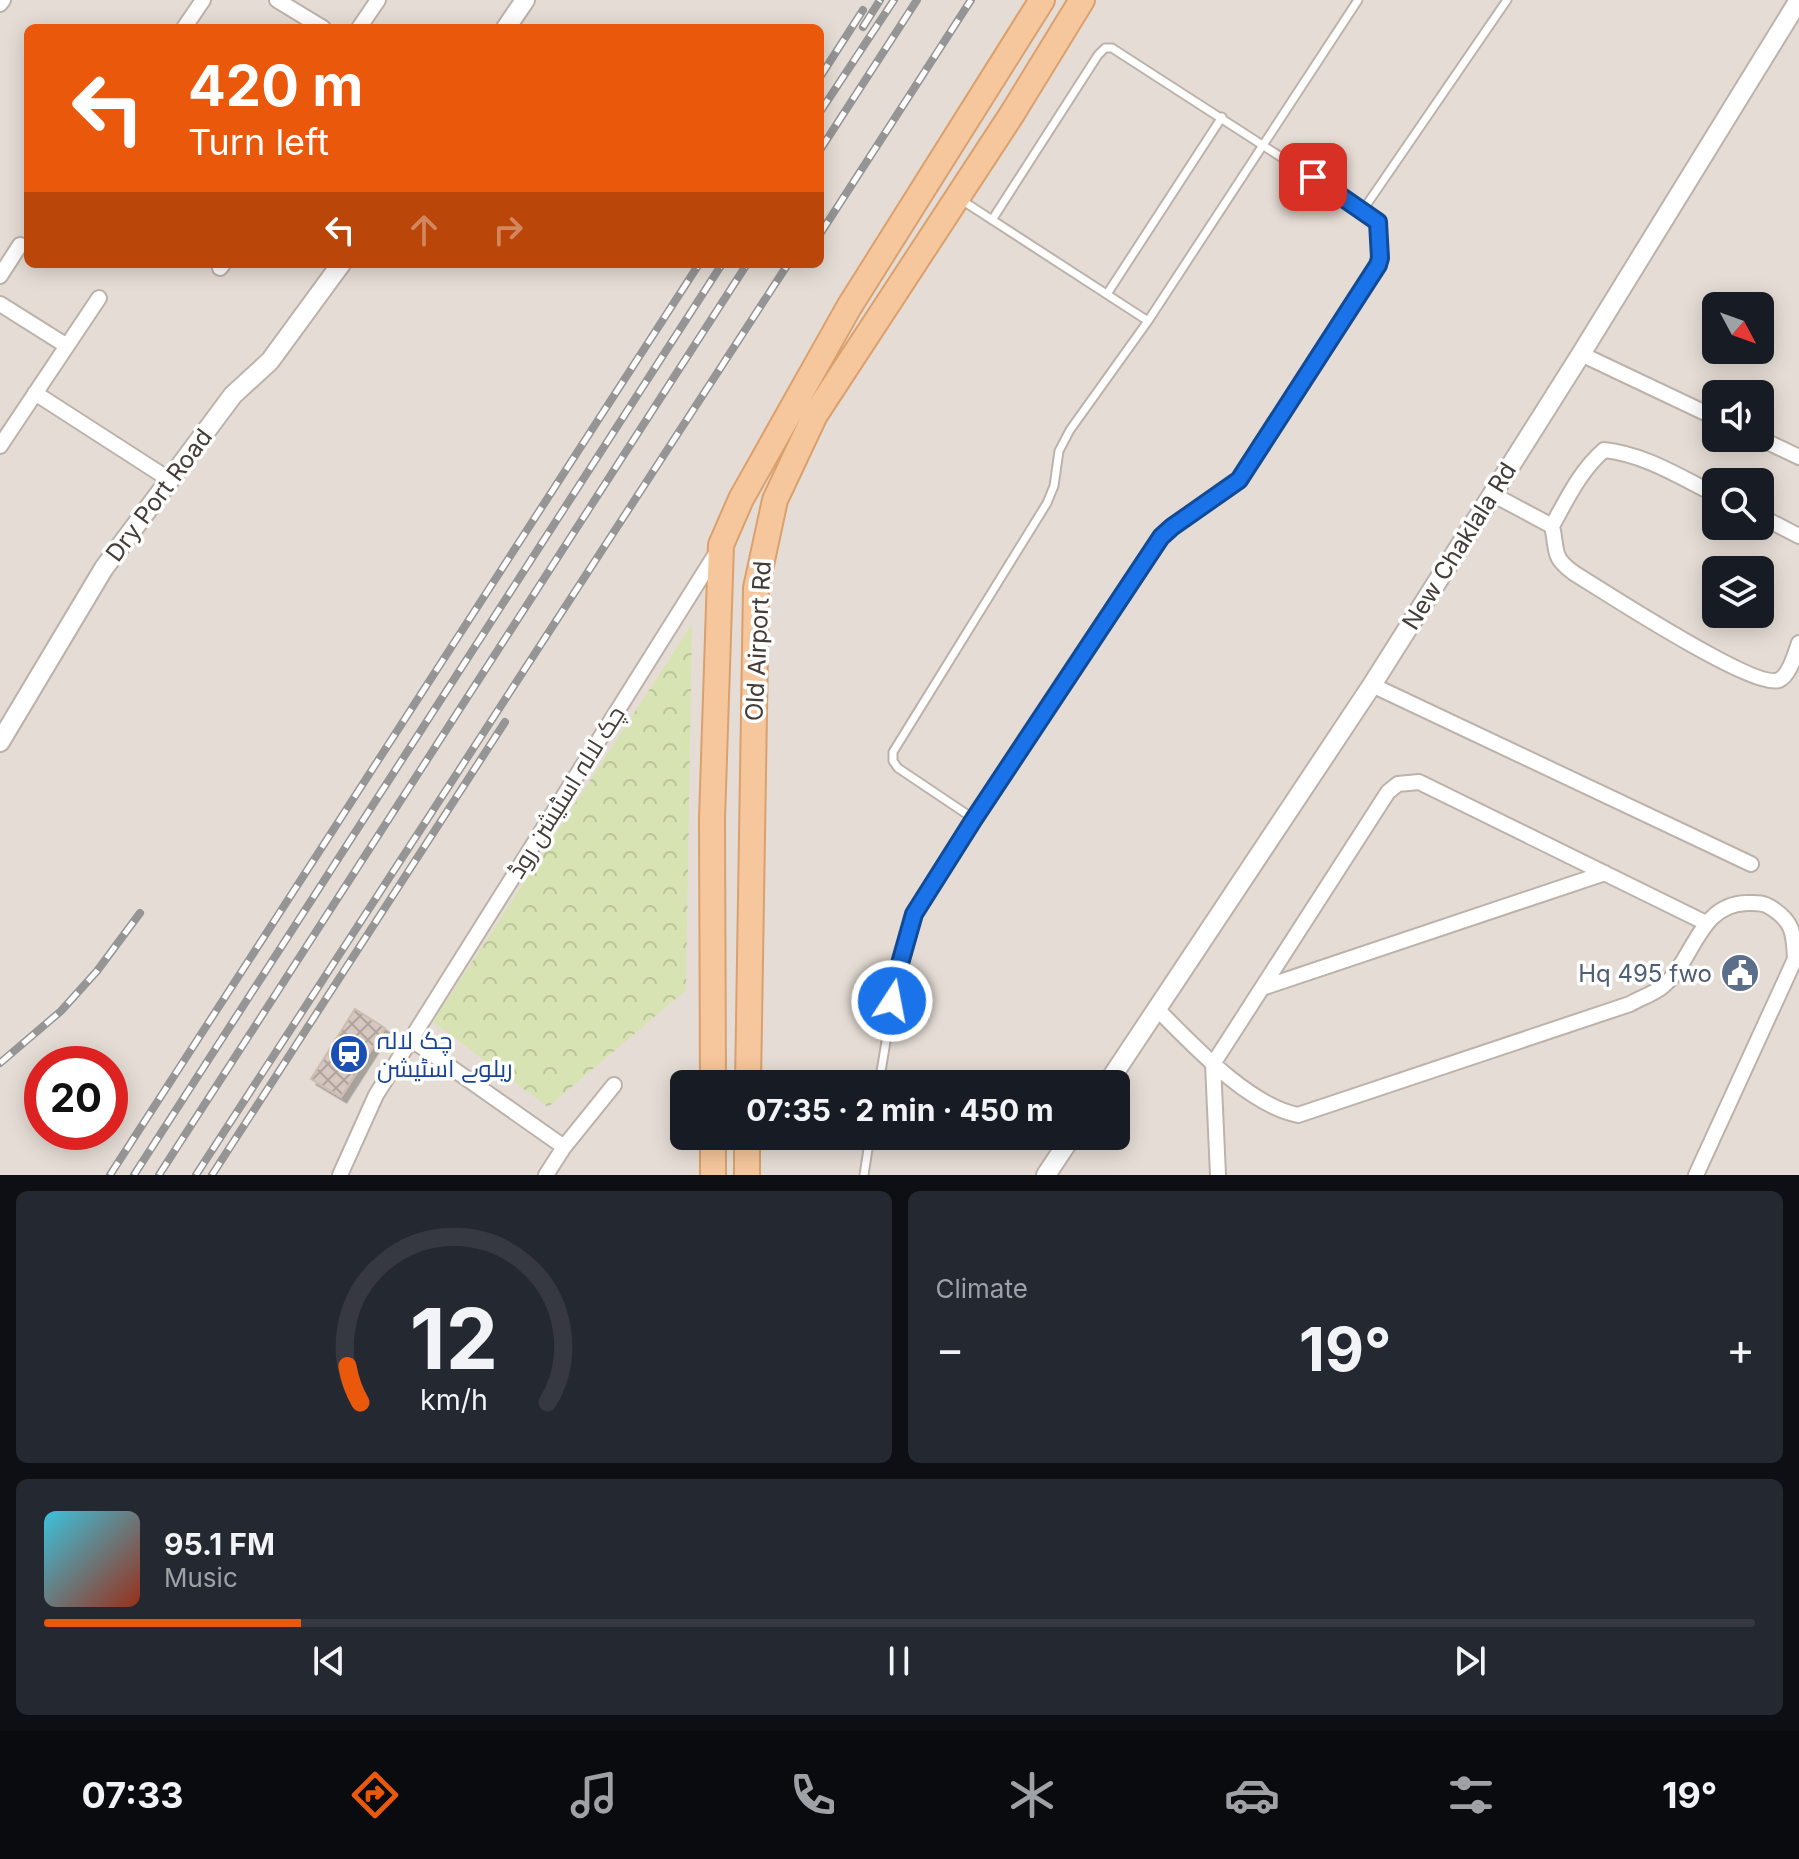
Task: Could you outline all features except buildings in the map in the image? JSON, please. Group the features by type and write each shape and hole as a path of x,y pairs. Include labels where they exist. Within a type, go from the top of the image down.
{"main road":[{"name":"Old Airport Rd","path":"713,1070 712,819 721,545 741,499 849,307 1042,0"},
{"name":"Old Airport Rd","path":"748,1070 754,619 756,588 775,500 815,415 1082,0"},
{"path":"741,499 741,524 747,532 756,530 775,500"},
{"path":"718,605 725,586 735,579 745,584 749,591 754,619"},
{"path":"713,1150 713,1175"},
{"path":"747,1150 747,1175"}],"street":[{"path":"187,24 203,0"},
{"path":"277,0 316,24"},
{"path":"362,24 378,0"},
{"path":"509,24 525,0"},
{"name":"New Chaklala Rd","path":"1116,1070 1372,685 1799,0"},
{"path":"0,276 20,245"},
{"name":"Dry Port Road","path":"0,742 104,568 233,395 270,361 338,268"},
{"path":"0,446 99,298"},
{"path":"0,304 67,346"},
{"path":"1581,354 1702,411"},
{"path":"35,393 170,480"},
{"path":"1774,445 1799,457"},
{"path":"1702,488 1652,463 1619,451 1604,450 1574,486 1552,526 1555,554 1562,564 1674,635 1766,681 1776,682 1785,677 1799,643"},
{"path":"1492,494 1552,526"},
{"path":"1774,523 1799,536"},
{"name":"چک لالہ اسٹیشن روڈ","path":"340,1175 376,1095 721,545"},
{"path":"1372,685 1751,864"},
{"path":"1218,1175 1213,1064 1388,792 1398,784 1419,782 1706,923"},
{"path":"1262,988 1605,873"},
{"path":"1157,1009 1213,1064 1282,1112 1298,1115 1630,1004 1663,986 1706,923 1720,910 1742,903 1765,903 1785,916 1794,935 1795,959 1696,1175"},
{"path":"412,1040 564,1147"},
{"path":"546,1175 564,1147 614,1085"},
{"path":"1046,1175 1063,1150"}],"lane":[{"path":"974,819 898,768 893,761 893,752 1047,503 1054,486 1059,451 1070,430 1148,321 1358,0"},
{"path":"1363,210 1507,0"},
{"path":"881,1070 897,974 910,923 974,819 1161,537 1239,480 1380,258 1380,227 1373,217 1112,48 1105,48 1098,55 992,220"},
{"path":"1107,294 1222,117"},
{"path":"957,198 1148,321"},
{"path":"864,1175 868,1150"}],"shaded area":[{"path":"0,0 1799,0 1799,1175 0,1175"}],"green space":[{"path":"692,624 686,990 548,1107 433,1022"}],"railway":[{"path":"863,27 880,0"},
{"path":"824,106 894,0"},
{"path":"824,144 917,0"},
{"path":"824,228 971,0"},
{"path":"824,71 863,10"},
{"path":"110,1175 696,268"},
{"path":"134,1175 719,268"},
{"path":"159,1175 744,268"},
{"path":"196,1175 785,268"},
{"path":"212,1175 505,722"},
{"path":"0,1063 61,1011 97,971 140,913"}],"place":[{"name":"Hq 495 fwo","path":"1740,973"},
{"name":"چک لالہ ریلوے اسٹیشن","path":"349,1054"}],"route":[{"path":"892,1001 914,914 974,819 1161,537 1239,480 1378,265 1378,222 1313,177"}]}
